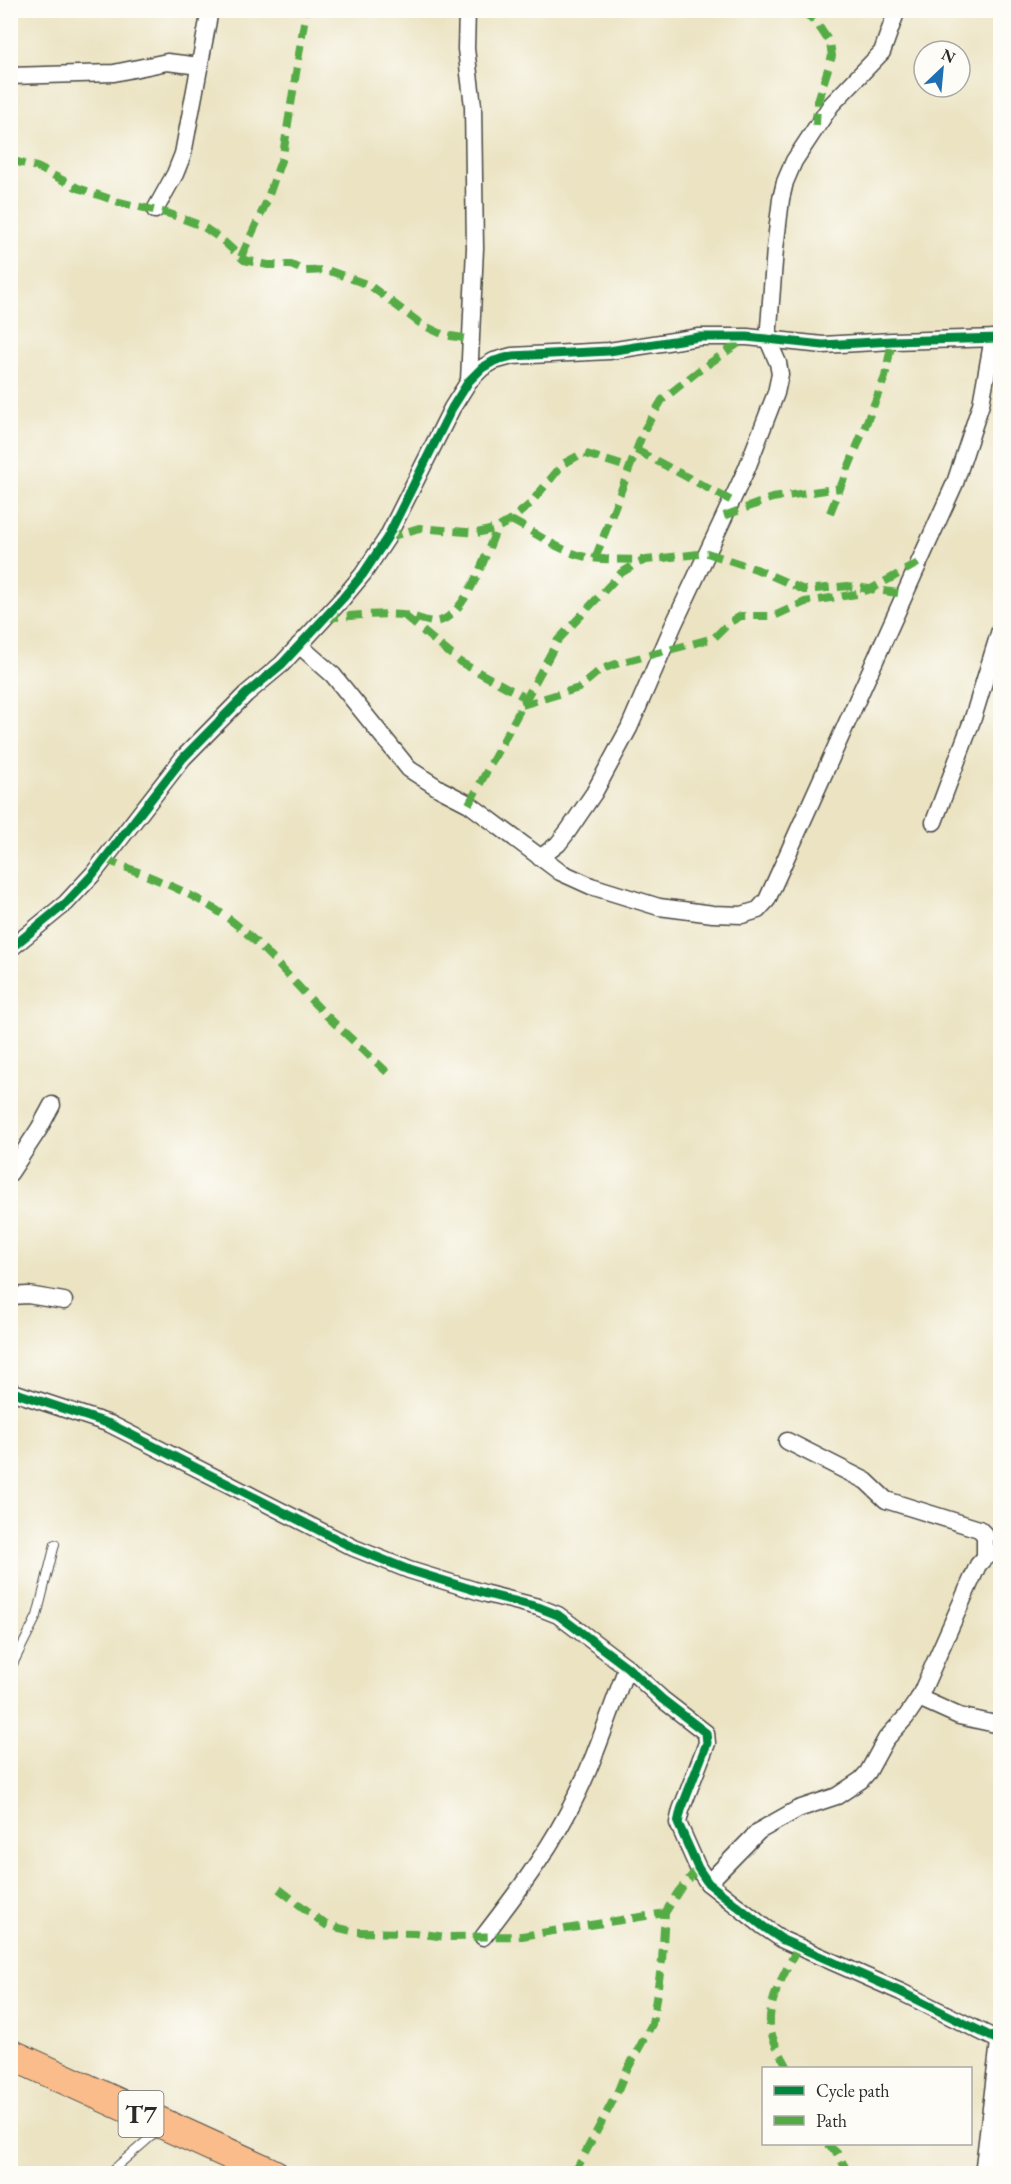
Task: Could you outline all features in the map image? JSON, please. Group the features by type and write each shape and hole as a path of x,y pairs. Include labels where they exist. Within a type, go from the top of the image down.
{"highway":[{"name":"T7","path":"13,2064 164,2125 273,2174"}],"street":[{"path":"155,210 183,154 210,10"},
{"path":"467,10 466,49 473,106 475,248 469,381"},
{"path":"540,858 558,844 568,831 594,793 629,728 673,626 747,468 779,381 778,363 768,340 776,239 785,182 794,161 831,105 882,52 897,10"},
{"path":"10,76 114,73 167,62 200,66"},
{"path":"10,950 66,903 93,874 183,758 246,694 282,664 299,645 350,590 387,538 442,428 469,381 494,361 513,356 609,351 699,337 747,337 823,345 892,340 997,338 981,404 955,483 763,906 751,913 713,914 659,907 591,886 560,872 469,804 409,769 333,675 299,645"},
{"path":"934,822 973,718 1000,630"},
{"path":"10,1173 52,1105"},
{"path":"10,1296 28,1295 64,1301"},
{"path":"10,1391 110,1424 354,1548 409,1570 487,1594 538,1606 558,1615 627,1667 662,1699 706,1733 707,1743 678,1823 698,1868 708,1883 783,1940 999,2037 983,2174"},
{"path":"708,1883 759,1831 798,1809 837,1796 861,1780 868,1772 886,1739 919,1698 978,1566 993,1554 985,1535 979,1529 886,1500 866,1481 787,1441"},
{"path":"483,1937 524,1884 566,1816 583,1782 627,1667"},
{"path":"919,1698 959,1716 1000,1725"}],"lane":[{"path":"10,1670 37,1616 55,1544"},
{"path":"108,2174 164,2125"}],"marked path":[{"path":"241,257 266,203 283,155 306,10"},
{"path":"803,10 830,43 832,56 817,104 816,125"},
{"path":"10,160 37,167 78,188 119,202 170,214 202,226 221,239 244,260 268,265 291,265 305,271 327,270 369,285 421,324 444,335 470,339"},
{"path":"595,559 644,430 662,400 746,338"},
{"path":"830,513 885,377 892,341"},
{"path":"636,450 732,501"},
{"path":"387,538 419,528 477,533 497,528 530,504 563,464 583,453 630,468"},
{"path":"724,516 772,498 840,488"},
{"path":"511,520 552,544 578,555 602,559 643,560"},
{"path":"324,618 383,614 407,615 435,622 446,618 456,610 474,583 497,528"},
{"path":"469,804 558,640 621,573 636,564 646,560 707,553 756,569 804,590 848,586 905,594"},
{"path":"522,705 579,688 600,670 616,664 714,638 730,622 741,616 774,616 805,602 857,594 873,588 920,562"},
{"path":"405,616 460,662 526,698"},
{"path":"104,859 173,887 200,900 228,918 256,942 319,1008 392,1077"},
{"path":"574,2174 652,2024 662,1961 665,1913 678,1892 698,1868"},
{"path":"279,1889 326,1925 356,1932 415,1933 446,1937 522,1936 665,1913"},
{"path":"787,2067 772,2036 770,2015 779,1984 798,1947"},
{"path":"828,2145 837,2153 849,2174"}],"cycle path":[{"path":"10,949 66,903 93,874 183,758 246,694 282,664 363,574 387,538 452,408 469,381 482,368 494,361 512,356 609,351 699,337 747,337 823,345 1000,338"},
{"path":"10,1391 110,1424 354,1548 409,1570 538,1607 558,1615 627,1667 662,1699 706,1733 707,1743 678,1823 698,1868 708,1883 783,1940 901,1992 998,2040"}]}
